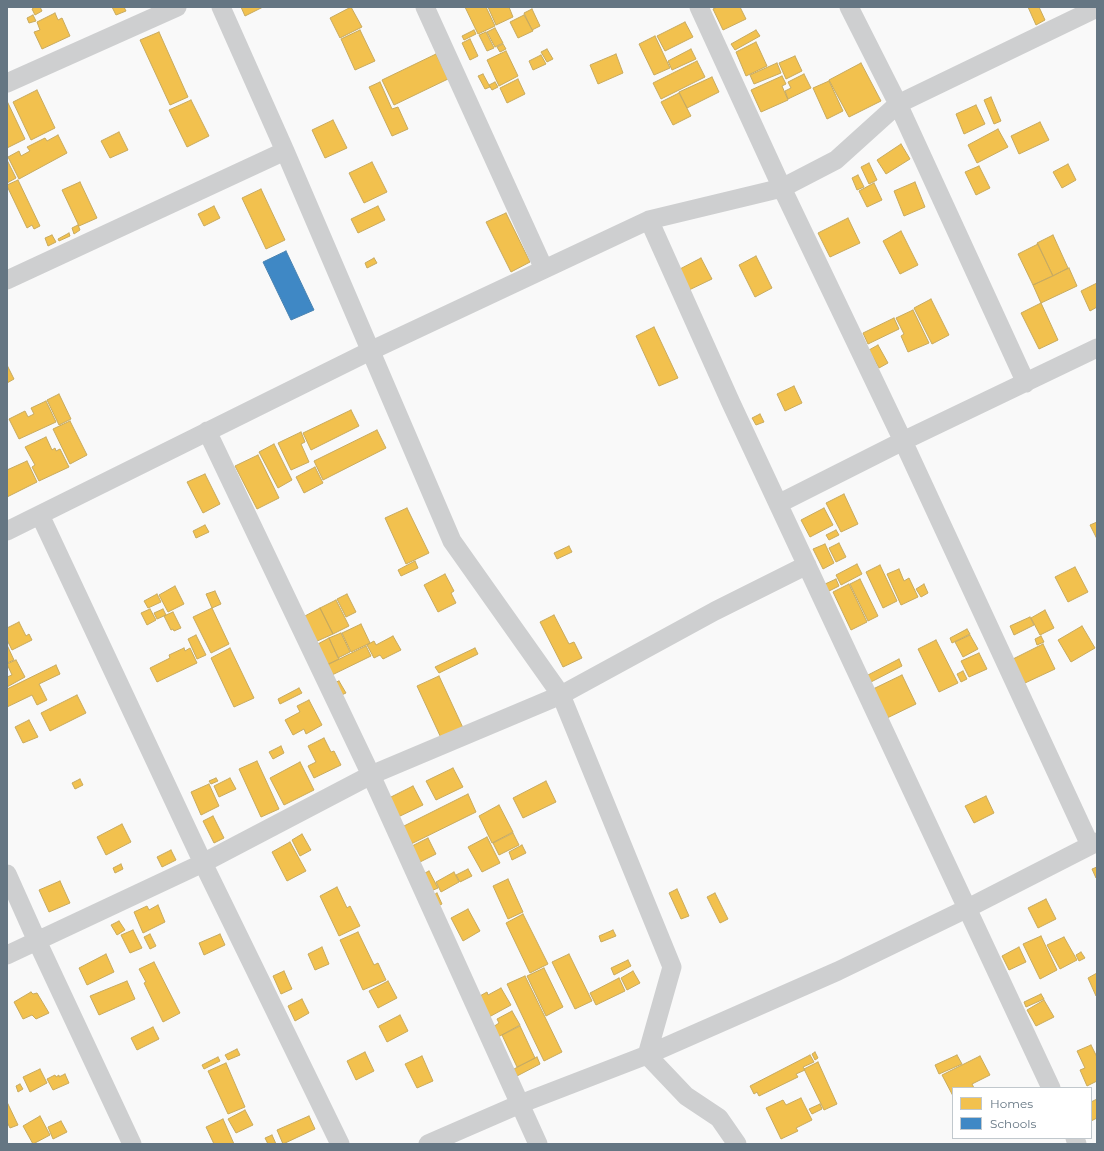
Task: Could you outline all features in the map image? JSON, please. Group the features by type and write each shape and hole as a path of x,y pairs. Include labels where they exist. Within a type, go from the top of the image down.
{"street":[{"path":"7,83 177,7"},
{"path":"221,7 285,151 452,541 561,695 672,967 647,1055"},
{"path":"426,7 544,269"},
{"path":"428,1144 520,1104 647,1055 838,971 968,908 1093,844 782,188 699,7"},
{"path":"849,7 898,104 1026,383"},
{"path":"7,531 370,351 649,220 782,188 836,160 898,104 1097,8"},
{"path":"7,280 285,151"},
{"path":"649,220 724,388 1051,1087"},
{"path":"778,504 903,441 1097,348"},
{"path":"207,431 371,775 538,1144"},
{"path":"40,515 202,863 340,1144"},
{"path":"7,955 202,863 371,775 561,695 715,611 807,565"},
{"path":"7,874 132,1144"},
{"path":"647,1055 686,1096 719,1118 737,1144"}],"building: Homes":[{"path":"35,7 40,7 42,11 35,15 32,9"},
{"path":"112,7 124,7 126,11 116,15"},
{"path":"241,7 263,7 245,16"},
{"path":"351,7 362,27 340,38 330,18"},
{"path":"465,7 486,7 495,26 478,34"},
{"path":"488,7 509,7 513,17 496,25"},
{"path":"717,7 740,7 746,19 723,30 713,9"},
{"path":"1028,7 1039,7 1045,20 1036,25"},
{"path":"532,9 540,26 532,30 524,13"},
{"path":"55,13 58,20 62,18 70,36 42,49 34,32 40,30 37,22"},
{"path":"33,15 36,21 29,23 27,18"},
{"path":"524,15 533,31 518,38 510,22"},
{"path":"685,22 693,37 665,51 657,36"},
{"path":"495,28 503,43 495,47 487,32"},
{"path":"360,30 375,61 355,70 341,39"},
{"path":"474,30 476,34 464,40 462,36"},
{"path":"756,30 760,36 735,50 731,44"},
{"path":"159,32 188,97 170,105 140,40"},
{"path":"486,32 494,48 487,51 479,35"},
{"path":"655,36 670,68 654,75 639,44"},
{"path":"470,39 478,56 470,60 462,43"},
{"path":"756,42 767,66 746,76 736,52"},
{"path":"503,44 506,49 500,52 497,47"},
{"path":"547,49 553,59 547,62 541,52"},
{"path":"691,49 696,59 672,70 668,61"},
{"path":"506,51 518,76 499,86 487,60"},
{"path":"436,54 448,79 394,105 382,80"},
{"path":"616,54 623,73 598,84 590,65"},
{"path":"541,55 546,64 533,70 529,61"},
{"path":"795,56 802,71 786,79 779,63"},
{"path":"697,61 705,77 661,99 653,83"},
{"path":"777,63 781,73 754,84 750,75"},
{"path":"861,63 881,101 849,117 829,80"},
{"path":"483,74 490,87 485,89 478,76"},
{"path":"804,74 811,88 788,99 785,91 791,88 788,82"},
{"path":"782,76 786,84 782,86 788,100 761,112 751,90"},
{"path":"712,77 719,92 687,108 679,92"},
{"path":"518,79 525,94 507,103 500,88"},
{"path":"829,81 843,111 827,119 813,88"},
{"path":"380,82 392,109 398,107 408,129 392,136 369,87"},
{"path":"495,82 498,87 492,90 489,85"},
{"path":"37,90 55,128 31,140 13,102"},
{"path":"679,93 691,116 673,125 661,102"},
{"path":"991,97 1001,121 994,124 984,100"},
{"path":"191,100 209,136 187,147 169,110"},
{"path":"7,101 25,139 7,148"},
{"path":"976,105 985,124 964,134 956,114"},
{"path":"333,120 347,148 325,158 312,130"},
{"path":"1040,122 1049,140 1019,154 1011,136"},
{"path":"998,129 1008,147 977,163 968,145"},
{"path":"119,132 128,150 110,158 101,141"},
{"path":"58,135 67,153 19,179 8,157 19,151 21,156 30,151 27,147 45,138 47,141"},
{"path":"901,144 910,159 886,174 877,160"},
{"path":"7,160 16,178 7,183"},
{"path":"372,162 387,192 364,203 349,173"},
{"path":"869,163 877,180 869,184 861,167"},
{"path":"1068,164 1076,180 1062,188 1053,172"},
{"path":"979,166 990,188 976,195 965,172"},
{"path":"858,175 864,187 857,190 852,178"},
{"path":"18,180 40,226 34,229 32,225 27,228 7,186"},
{"path":"80,182 97,218 79,226 62,190"},
{"path":"915,182 925,207 904,216 894,191"},
{"path":"874,183 882,200 867,207 859,191"},
{"path":"261,189 285,240 266,249 242,198"},
{"path":"214,206 220,218 204,226 198,214"},
{"path":"378,206 385,220 358,233 351,219"},
{"path":"506,213 530,262 511,272 486,222"},
{"path":"848,218 860,243 830,257 818,233"},
{"path":"78,225 80,230 74,234 72,228"},
{"path":"901,231 918,265 900,274 883,241"},
{"path":"69,233 70,236 59,241 58,239"},
{"path":"52,235 56,242 48,246 45,238"},
{"path":"1053,235 1068,268 1053,276 1037,243"},
{"path":"1038,244 1053,276 1033,285 1018,254"},
{"path":"756,256 772,288 755,297 739,265"},
{"path":"374,258 377,263 367,268 365,263"},
{"path":"701,258 712,279 689,290 678,270"},
{"path":"1069,268 1077,286 1041,303 1033,285"},
{"path":"1097,283 1097,307 1090,311 1081,291"},
{"path":"931,299 949,335 932,344 914,308"},
{"path":"1041,303 1058,340 1039,349 1021,313"},
{"path":"913,310 929,343 908,352 901,336 904,334 896,318"},
{"path":"894,318 899,329 868,344 863,333"},
{"path":"654,327 678,378 659,386 636,336"},
{"path":"878,345 888,363 879,368 869,350"},
{"path":"7,365 14,379 7,383"},
{"path":"794,386 802,403 785,411 777,394"},
{"path":"59,394 71,419 59,425 47,400"},
{"path":"46,401 56,422 19,439 9,419 25,411 28,417 34,414 31,408"},
{"path":"351,410 359,426 311,450 303,433"},
{"path":"760,414 764,422 756,425 752,418"},
{"path":"70,421 87,455 70,464 53,429"},
{"path":"377,430 386,448 323,480 314,461"},
{"path":"301,432 305,442 301,444 309,462 291,470 278,443"},
{"path":"46,437 52,450 55,448 56,451 60,449 69,467 39,481 32,467 35,465 25,447"},
{"path":"274,444 292,480 278,488 259,452"},
{"path":"258,455 279,498 257,509 235,466"},
{"path":"27,461 37,482 7,497 7,470"},
{"path":"315,467 323,483 304,493 296,477"},
{"path":"205,474 220,504 203,513 187,482"},
{"path":"844,494 858,524 841,532 826,503"},
{"path":"407,508 429,553 406,564 385,518"},
{"path":"824,508 833,525 810,537 801,520"},
{"path":"1097,522 1097,539 1090,525"},
{"path":"205,525 209,532 196,538 193,531"},
{"path":"836,530 839,535 829,540 826,535"},
{"path":"839,543 846,557 836,562 829,548"},
{"path":"825,544 834,563 823,569 813,549"},
{"path":"569,546 572,552 557,559 554,553"},
{"path":"415,561 418,568 401,576 398,570"},
{"path":"857,564 862,574 841,585 836,575"},
{"path":"880,565 897,601 883,608 866,572"},
{"path":"1075,567 1088,592 1068,602 1055,577"},
{"path":"899,569 904,581 909,578 918,597 901,605 887,574"},
{"path":"445,574 454,591 451,593 456,603 438,612 424,585"},
{"path":"836,579 839,586 827,592 823,585"},
{"path":"860,579 878,616 868,621 850,584"},
{"path":"849,584 867,622 851,630 833,592"},
{"path":"924,584 928,593 921,597 916,589"},
{"path":"175,586 184,604 168,612 159,595"},
{"path":"215,591 221,604 212,608 206,594"},
{"path":"157,594 161,602 148,608 144,601"},
{"path":"347,594 356,612 346,617 337,599"},
{"path":"336,600 349,626 333,634 320,608"},
{"path":"212,608 229,644 211,653 193,617"},
{"path":"320,608 333,634 315,642 303,617"},
{"path":"150,609 156,620 147,625 141,613"},
{"path":"163,609 166,615 157,619 154,613"},
{"path":"1045,610 1054,628 1040,635 1031,618"},
{"path":"173,612 181,628 174,631 173,629 171,630 164,616"},
{"path":"554,615 569,644 574,642 582,658 563,667 540,622"},
{"path":"1030,617 1034,625 1014,635 1010,626"},
{"path":"19,622 26,636 29,634 32,640 12,650 7,640 7,628"},
{"path":"361,624 370,643 351,652 342,633"},
{"path":"1082,626 1095,648 1071,662 1058,640"},
{"path":"967,629 970,634 952,643 950,638"},
{"path":"341,633 350,652 338,658 329,638"},
{"path":"196,635 206,655 197,659 188,639"},
{"path":"970,635 978,649 963,657 955,642"},
{"path":"393,636 401,650 383,659 380,655 374,658 367,645 374,641 376,645"},
{"path":"1041,636 1044,642 1037,645 1035,639"},
{"path":"329,638 339,659 326,665 316,645"},
{"path":"936,640 958,683 939,692 918,649"},
{"path":"1043,644 1055,669 1025,683 1013,659"},
{"path":"7,645 14,660 7,663"},
{"path":"366,646 371,656 332,675 321,668"},
{"path":"184,648 185,651 190,648 197,663 157,682 150,668 170,658 169,655"},
{"path":"230,648 254,698 234,707 211,658"},
{"path":"475,648 478,654 439,673 435,667"},
{"path":"979,653 987,669 969,677 961,661"},
{"path":"899,659 902,666 869,683 866,676"},
{"path":"16,660 25,677 7,687 7,677 12,675 7,664"},
{"path":"56,665 60,674 39,684 47,700 37,705 32,695 7,707 7,689"},
{"path":"963,671 967,679 961,682 957,674"},
{"path":"902,675 916,704 885,719 871,690"},
{"path":"439,676 464,730 442,740 417,686"},
{"path":"339,681 346,693 339,696 333,683"},
{"path":"299,688 302,693 280,704 278,699"},
{"path":"77,695 86,713 50,731 41,713"},
{"path":"309,700 322,725 306,734 304,729 293,735 285,720 300,712 297,706"},
{"path":"29,720 38,737 23,743 15,727"},
{"path":"324,738 331,752 334,751 341,765 314,778 308,766 316,762 308,746"},
{"path":"281,746 284,753 273,759 269,752"},
{"path":"257,761 279,809 261,817 239,769"},
{"path":"300,762 314,790 284,805 270,778"},
{"path":"453,768 463,787 436,800 426,781"},
{"path":"216,778 218,781 211,784 209,781"},
{"path":"230,778 236,789 219,797 214,786"},
{"path":"80,779 83,785 75,789 72,783"},
{"path":"546,781 556,802 523,818 513,798"},
{"path":"209,784 219,806 201,815 191,792"},
{"path":"413,786 423,805 396,818 387,799"},
{"path":"468,794 476,812 409,845 400,828"},
{"path":"986,796 994,813 974,823 965,806"},
{"path":"499,805 513,832 492,843 479,816"},
{"path":"213,816 224,838 214,843 203,821"},
{"path":"122,824 131,842 106,855 97,837"},
{"path":"513,833 519,845 499,855 493,843"},
{"path":"302,834 311,850 300,856 292,840"},
{"path":"487,837 500,863 482,872 468,847"},
{"path":"428,838 436,854 418,863 410,847"},
{"path":"290,842 306,871 287,881 272,852"},
{"path":"522,845 526,853 512,860 509,852"},
{"path":"171,850 176,860 162,867 157,857"},
{"path":"121,864 123,869 115,873 113,868"},
{"path":"1097,867 1097,878 1096,878 1092,869"},
{"path":"468,869 472,876 460,882 456,875"},
{"path":"429,871 438,888 431,891 423,874"},
{"path":"454,872 459,882 441,892 436,882"},
{"path":"508,879 523,912 508,919 493,886"},
{"path":"60,881 70,903 49,912 39,890"},
{"path":"337,887 347,908 350,906 360,926 339,936 320,896"},
{"path":"677,889 689,916 681,919 669,893"},
{"path":"437,893 442,904 438,906 432,896"},
{"path":"715,893 728,919 720,923 707,897"},
{"path":"1046,899 1056,919 1038,928 1028,908"},
{"path":"158,905 165,922 143,933 134,912 147,906 149,910"},
{"path":"468,909 480,931 463,941 451,918"},
{"path":"523,914 548,964 530,973 506,923"},
{"path":"119,921 125,930 117,935 111,925"},
{"path":"133,930 142,948 130,953 121,935"},
{"path":"613,930 616,936 601,942 599,936"},
{"path":"358,932 374,965 378,963 386,980 363,990 340,940"},
{"path":"150,934 156,946 150,949 144,937"},
{"path":"220,934 225,945 204,955 199,943"},
{"path":"1041,936 1057,970 1040,979 1023,944"},
{"path":"1064,937 1077,960 1060,969 1047,945"},
{"path":"322,947 329,964 315,970 308,954"},
{"path":"1019,947 1026,962 1009,970 1002,956"},
{"path":"1081,952 1085,958 1079,961 1076,955"},
{"path":"106,954 114,972 87,985 79,968"},
{"path":"569,954 592,1001 575,1009 552,962"},
{"path":"628,960 631,966 614,975 611,968"},
{"path":"154,962 180,1013 163,1022 144,983 146,982 139,969"},
{"path":"544,968 563,1007 546,1016 527,976"},
{"path":"284,971 292,989 281,994 273,976"},
{"path":"633,971 640,983 627,990 621,978"},
{"path":"1097,973 1097,995 1096,996 1088,978"},
{"path":"525,976 562,1052 544,1061 507,984"},
{"path":"619,978 625,991 596,1005 590,993"},
{"path":"127,981 135,999 99,1015 90,996"},
{"path":"388,981 397,998 378,1008 369,991"},
{"path":"501,988 511,1005 489,1017 478,997 487,992 488,995"},
{"path":"31,992 33,994 37,993 49,1013 36,1019 32,1015 23,1019 14,1002"},
{"path":"1041,994 1044,999 1026,1007 1024,1002"},
{"path":"302,999 309,1013 295,1021 288,1006"},
{"path":"1044,1000 1054,1017 1036,1026 1027,1010"},
{"path":"512,1011 520,1025 498,1037 493,1027 499,1023 497,1019"},
{"path":"400,1015 408,1031 387,1042 379,1026"},
{"path":"520,1026 535,1058 517,1067 502,1035"},
{"path":"153,1027 159,1039 137,1050 131,1038"},
{"path":"1091,1045 1097,1057 1097,1081 1087,1086 1080,1070 1085,1068 1077,1051"},
{"path":"237,1049 240,1055 228,1060 225,1055"},
{"path":"365,1052 374,1071 356,1080 347,1061"},
{"path":"815,1052 818,1058 815,1060 812,1054"},
{"path":"810,1055 814,1062 803,1067 805,1070 796,1074 798,1077 759,1096 757,1092 754,1094 750,1086"},
{"path":"957,1055 962,1064 939,1074 935,1065"},
{"path":"422,1056 433,1081 417,1088 405,1064"},
{"path":"980,1056 990,1075 972,1084 974,1087 952,1087 952,1094 942,1075"},
{"path":"218,1057 220,1061 204,1069 202,1065"},
{"path":"537,1057 540,1064 517,1076 514,1069"},
{"path":"818,1062 837,1104 824,1110 804,1069"},
{"path":"226,1063 245,1107 228,1114 208,1071"},
{"path":"40,1069 47,1083 30,1092 23,1077"},
{"path":"65,1074 69,1083 53,1090 47,1079 55,1075 56,1077 59,1075 59,1077"},
{"path":"20,1084 23,1089 18,1092 16,1086"},
{"path":"801,1098 812,1120 796,1128 798,1131 781,1139 766,1108 783,1100 786,1105"},
{"path":"1097,1099 1097,1118 1092,1120 1092,1102"},
{"path":"7,1102 18,1125 10,1128 7,1122"},
{"path":"820,1104 822,1109 812,1114 809,1109"},
{"path":"245,1110 253,1125 236,1133 228,1119"},
{"path":"40,1116 50,1135 33,1144 23,1126"},
{"path":"309,1116 315,1129 283,1144 277,1130"},
{"path":"223,1119 234,1144 214,1144 206,1127"},
{"path":"61,1121 67,1132 53,1139 48,1127"},
{"path":"272,1135 276,1144 268,1144 265,1138"}],"building: Schools":[{"path":"286,251 314,310 291,320 263,262"}]}
